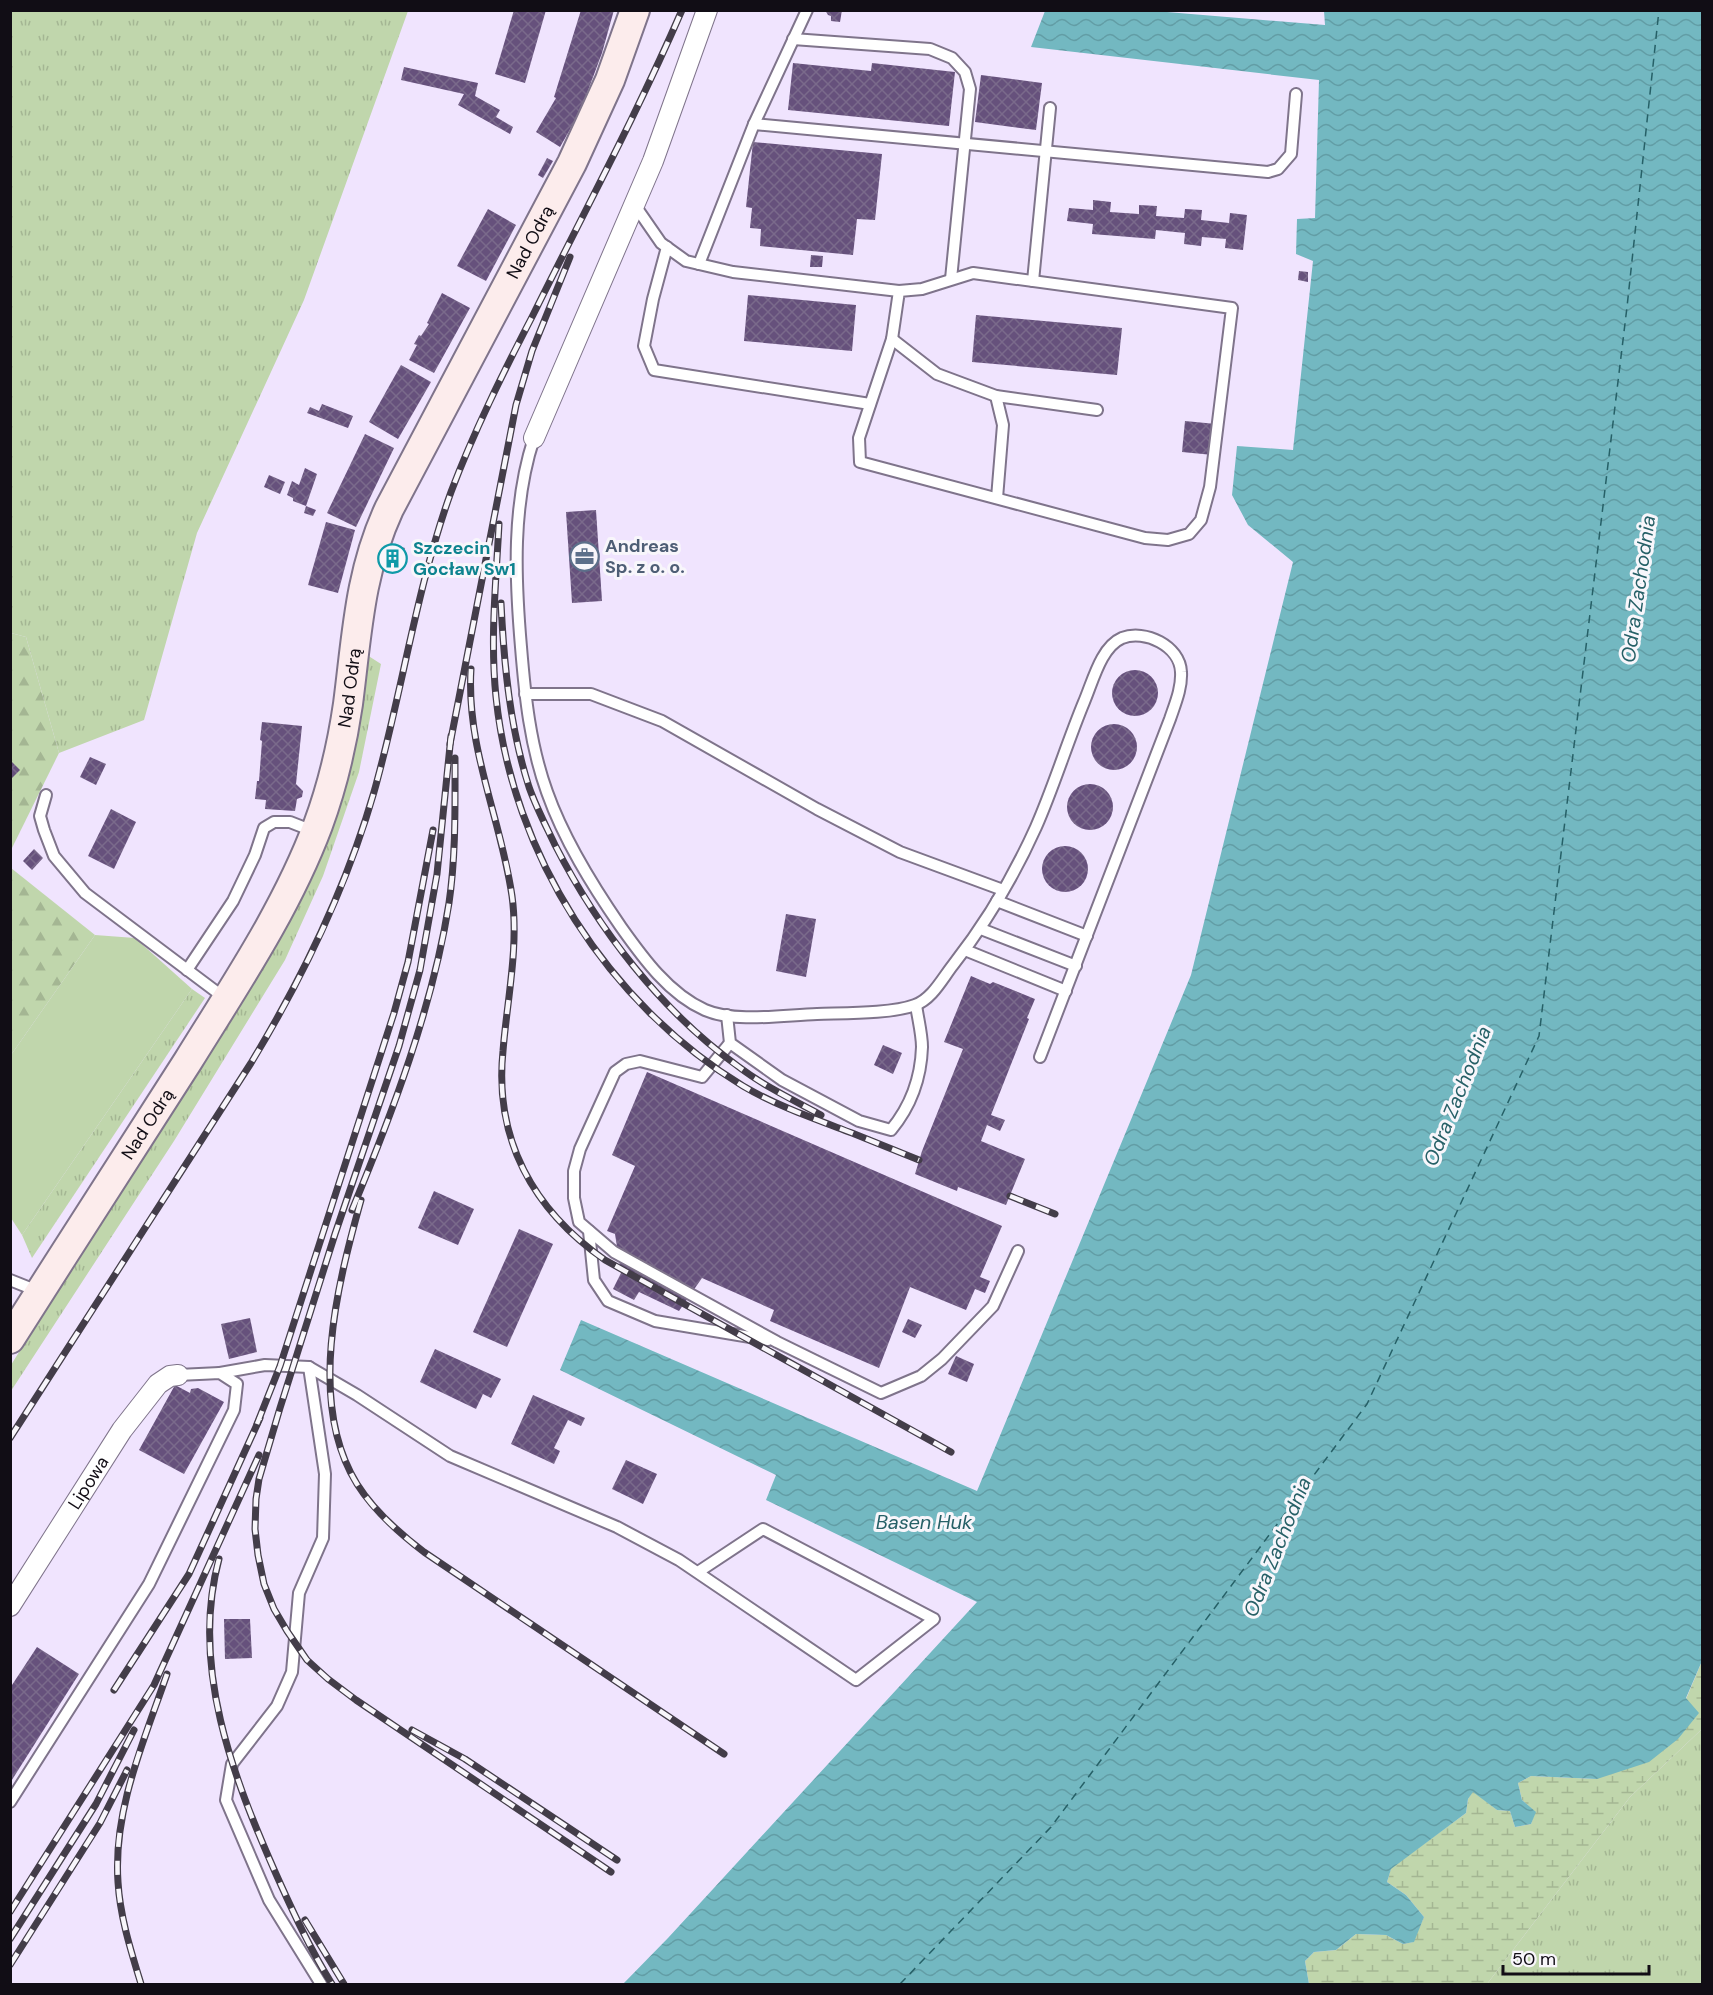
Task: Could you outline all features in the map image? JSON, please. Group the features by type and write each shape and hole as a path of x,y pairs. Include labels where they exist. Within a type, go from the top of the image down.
{"street":[{"name":"Nad Odrą","path":"10,1339 226,1000 283,903 315,832 327,798 348,705 361,594 388,509 572,163 610,80 635,10"},
{"path":"534,438 671,114 707,10"},
{"name":"Lipowa","path":"10,1606 122,1430 158,1384 170,1376 178,1375"}],"lane":[{"path":"699,264 754,124 807,10"},
{"path":"794,39 930,49 952,58 965,72 970,89 951,279"},
{"path":"754,124 1268,172 1278,169 1290,154 1296,94"},
{"path":"1033,281 1050,108"},
{"path":"634,204 661,243 686,261 733,272 899,291 922,289 973,273 1232,308 1210,487 1201,520 1189,534 1168,540 1145,538 860,462 860,438 892,339 899,291"},
{"path":"667,247 653,299 644,346 654,370 870,404"},
{"path":"892,339 937,374 996,396 1096,410"},
{"path":"996,396 1003,425 997,498"},
{"path":"534,438 525,471 519,512 518,613 530,731 546,790 557,819 592,882 634,945 679,994 709,1011 750,1016 852,1013 916,1005 931,994 981,928 1019,862 1038,824 1072,731 1108,647 1125,636 1143,635 1159,641 1174,654 1181,668 1180,689 1040,1057"},
{"path":"525,694 591,694 662,721 807,803 900,852 1003,890"},
{"path":"46,795 40,816 54,856 85,893 226,1000"},
{"path":"187,970 233,901 255,855 264,828 274,822 290,822 315,832"},
{"path":"997,901 1087,936"},
{"path":"981,928 1076,966"},
{"path":"965,950 1066,991"},
{"path":"730,1043 792,1085 859,1121 891,1130 902,1116 917,1085 922,1047 916,1005"},
{"path":"727,1015 730,1043 702,1077 640,1061 626,1064 615,1072 580,1149 574,1171 574,1198 579,1222 614,1252 777,1342 881,1393 921,1376 942,1359 993,1306 1018,1251"},
{"path":"590,1231 594,1280 608,1301 655,1321 777,1342"},
{"path":"10,1280 40,1293"},
{"path":"178,1375 220,1373 265,1365 309,1367 357,1395 450,1456 617,1527 679,1560 856,1680 934,1619 763,1529 698,1572"},
{"path":"309,1367 324,1474 323,1538 299,1593 292,1672 277,1706 232,1764 226,1800 269,1900 321,1984"},
{"path":"10,1802 148,1584 234,1410 237,1384 220,1373"}],"green space":[{"path":"11,11 408,11 304,300 197,533 144,720 59,753 26,637 11,633"},
{"path":"11,633 26,637 59,753 11,850"},
{"path":"367,655 381,664 359,772 323,876 285,960 174,1141 11,1391 11,1365 237,1002"},
{"path":"11,868 95,935 11,1055"},
{"path":"95,935 135,938 192,989 22,1235 11,1218 11,1055"},
{"path":"192,989 205,998 32,1258 22,1235"},
{"path":"1702,1661 1702,1729 1630,1797 1487,1984 1309,1984 1305,1961 1314,1952 1336,1950 1356,1934 1386,1935 1403,1944 1413,1942 1424,1917 1406,1895 1387,1882 1391,1868 1466,1813 1468,1799 1473,1791 1497,1810 1510,1811 1515,1827 1531,1824 1535,1812 1522,1800 1518,1783 1531,1776 1597,1779 1686,1699"},
{"path":"1702,1729 1702,1984 1487,1984 1630,1797"}],"water":[{"path":"1045,11 1155,11 1325,25 1324,11 1702,11 1702,1661 1686,1698 1699,1713 1678,1739 1649,1762 1597,1779 1531,1776 1518,1783 1522,1800 1536,1812 1531,1824 1515,1827 1510,1811 1497,1810 1473,1792 1468,1799 1466,1813 1391,1869 1387,1882 1406,1895 1424,1917 1414,1942 1403,1944 1386,1935 1356,1934 1336,1950 1314,1952 1305,1961 1309,1984 623,1984 977,1602 766,1500 776,1475 560,1370 581,1320 977,1491 1191,975 1293,562 1248,525 1232,495 1237,446 1293,450 1313,261 1296,254 1297,219 1315,218 1319,80 1031,47"}],"building":[{"path":"514,10 546,10 525,83 495,74"},
{"path":"581,10 614,10 602,53 580,112 560,147 536,132 556,98 554,97"},
{"path":"825,10 842,10 840,22 831,21 831,16"},
{"path":"793,63 871,71 872,63 955,72 949,126 788,110"},
{"path":"404,67 478,83 475,96 500,110 496,117 513,127 510,134 458,105 464,94 401,80"},
{"path":"981,75 1042,83 1036,130 975,122"},
{"path":"753,142 882,154 875,220 857,219 853,255 760,246 761,229 750,228 752,208 746,207"},
{"path":"547,158 553,161 543,178 538,175"},
{"path":"1093,200 1111,202 1110,212 1139,214 1139,205 1157,206 1156,216 1184,218 1185,209 1202,210 1201,220 1229,223 1230,213 1247,215 1243,250 1225,248 1226,239 1202,237 1201,246 1184,244 1185,233 1156,230 1155,239 1092,234 1093,224 1067,221 1069,208 1093,210"},
{"path":"488,209 516,225 486,281 457,266"},
{"path":"811,255 823,256 822,267 810,267"},
{"path":"1299,271 1308,272 1308,282 1298,280"},
{"path":"442,293 470,308 434,373 409,360 417,345 414,344 429,324 427,323"},
{"path":"748,295 856,305 852,351 744,341"},
{"path":"976,315 1122,328 1117,375 972,362"},
{"path":"401,365 431,382 398,439 369,422"},
{"path":"322,404 353,416 348,428 307,413 310,407 319,411"},
{"path":"1185,421 1216,424 1213,455 1182,452"},
{"path":"365,434 394,448 356,527 327,513"},
{"path":"305,468 317,474 306,506 293,501 293,498 287,495 292,481 299,485"},
{"path":"269,475 285,482 280,494 264,487"},
{"path":"306,506 316,510 313,516 304,513"},
{"name":"Andreas Sp. z o. o.","path":"596,510 602,601 572,603 566,512"},
{"path":"326,522 355,530 338,593 308,585"},
{"name":"Szczecin Gocław Sw1","path":"388,543 405,548 397,572 381,567"},
{"path":"1135,670 1151,677 1158,693 1151,709 1135,716 1119,709 1112,693 1119,677"},
{"path":"262,722 302,726 296,784 303,791 302,797 297,799 295,811 265,809 266,800 255,799 257,781 259,781"},
{"path":"1114,724 1130,731 1137,747 1130,763 1114,770 1098,763 1091,747 1098,731"},
{"path":"90,757 106,764 96,785 80,777"},
{"path":"12,762 20,770 10,780 10,764"},
{"path":"1090,784 1106,791 1113,807 1106,823 1090,830 1074,823 1067,807 1074,791"},
{"path":"111,809 136,822 114,869 88,856"},
{"path":"1065,846 1081,853 1088,869 1081,885 1065,892 1049,885 1042,869 1049,853"},
{"path":"34,849 43,858 32,870 23,861"},
{"path":"786,914 816,919 806,977 776,971"},
{"path":"971,976 1035,999 991,1115 1005,1120 1000,1131 987,1125 981,1141 1025,1159 1006,1205 958,1187 957,1191 915,1174 963,1049 944,1042"},
{"path":"883,1045 902,1053 893,1074 874,1065"},
{"path":"647,1072 1002,1226 980,1277 990,1281 985,1293 975,1289 966,1310 910,1287 879,1368 770,1321 774,1310 702,1278 679,1311 639,1292 634,1300 613,1289 621,1273 615,1234 607,1231 635,1166 612,1155"},
{"path":"434,1191 474,1209 458,1245 418,1228"},
{"path":"519,1229 553,1244 507,1347 473,1332"},
{"path":"250,1318 257,1352 229,1359 221,1324"},
{"path":"908,1319 922,1325 915,1338 902,1332"},
{"path":"435,1349 501,1379 491,1398 483,1394 476,1409 420,1382"},
{"path":"956,1356 974,1364 967,1382 948,1374"},
{"path":"175,1385 190,1393 191,1389 198,1388 224,1402 184,1474 139,1450"},
{"path":"533,1395 585,1418 581,1426 568,1420 554,1448 560,1451 554,1464 511,1444"},
{"path":"626,1460 657,1474 643,1504 612,1489"},
{"path":"224,1619 250,1619 252,1658 225,1659"},
{"path":"37,1647 79,1674 10,1783 10,1688"}],"ferry route":[{"path":"900,1984 1051,1827 1367,1404 1539,1036 1627,307 1659,10"}],"railway":[{"path":"10,1438 251,1063 322,932 350,863 374,792 428,566 451,492 489,402 628,126 682,10"},
{"path":"450,744 516,405 532,351 570,257"},
{"path":"499,524 494,610 494,675 506,755 522,812 546,867 575,920 610,968 650,1013 694,1052 743,1086 769,1100 919,1160"},
{"path":"501,603 509,696 522,765 538,809 555,845 591,907 634,966 658,994 710,1045 749,1074 821,1115"},
{"path":"471,669 474,727 507,867 514,915 513,954 503,1051 502,1083 505,1114 512,1143 539,1195 557,1219 605,1260 951,1452"},
{"path":"451,736 437,874 420,970 399,1046 335,1234 259,1479 255,1529 258,1555 264,1584 274,1609 307,1660 328,1679 611,1872"},
{"path":"352,1210 410,1059 442,942 453,867 455,758"},
{"path":"257,1424 280,1366 394,1013 408,962 433,830"},
{"path":"1010,1196 1055,1214"},
{"path":"361,1200 336,1306 331,1344 330,1381 333,1418 342,1452 357,1484 388,1521 424,1552 724,1754"},
{"path":"114,1690 189,1574 260,1418"},
{"path":"10,1912 154,1685 259,1455"},
{"path":"219,1559 211,1599 210,1640 213,1680 220,1720 231,1760 260,1837 302,1930 332,1984"},
{"path":"141,1984 121,1908 118,1882 120,1829 132,1776 167,1674"},
{"path":"10,1939 96,1804 134,1730"},
{"path":"412,1730 465,1759 617,1860"},
{"path":"10,1965 100,1823 127,1770"},
{"path":"305,1920 344,1984"}],"place":[{"name":"Andreas Sp. z o. o.","path":"584,556"},
{"name":"Szczecin Gocław Sw1","path":"392,558"}],"water label":[{"name":"Odra Zachodnia","path":"1638,589"},
{"name":"Odra Zachodnia","path":"1457,1096"},
{"name":"Basen Huk","path":"924,1522"},
{"name":"Odra Zachodnia","path":"1277,1547"}]}
